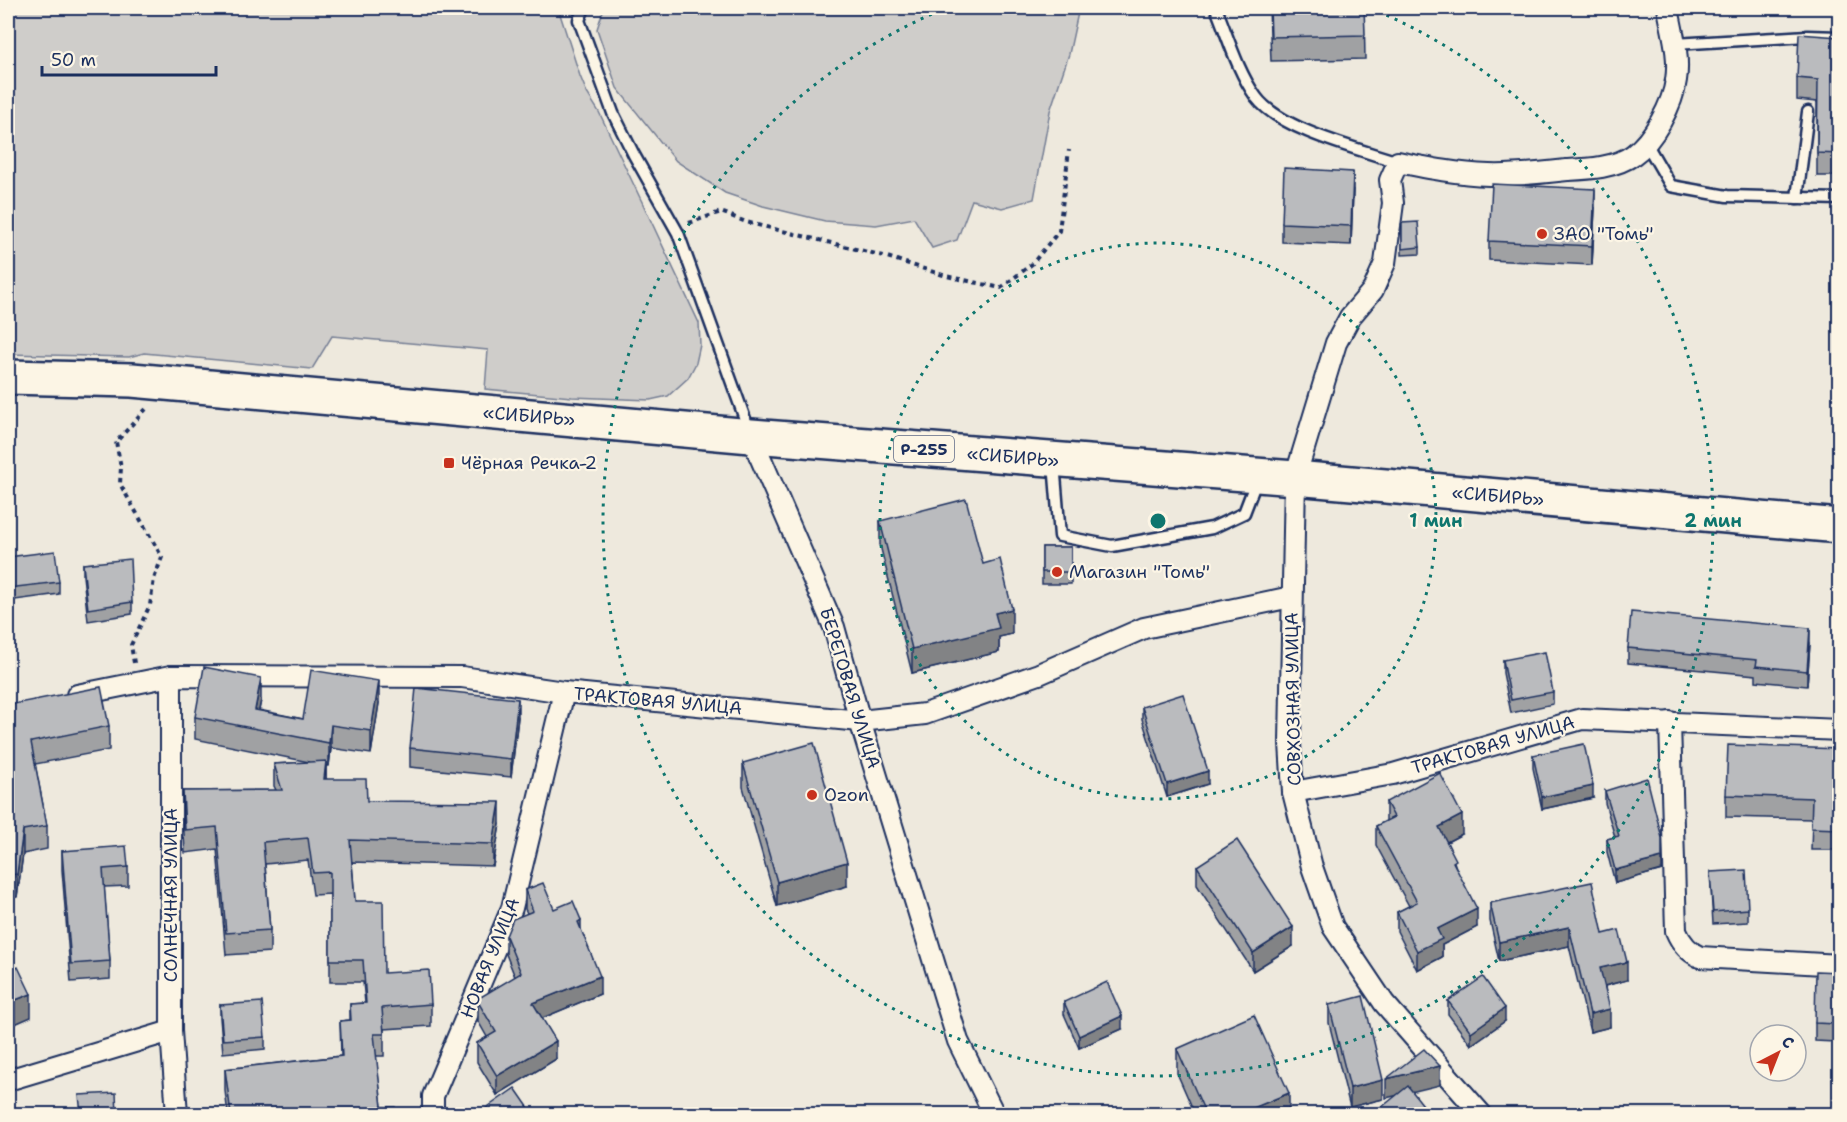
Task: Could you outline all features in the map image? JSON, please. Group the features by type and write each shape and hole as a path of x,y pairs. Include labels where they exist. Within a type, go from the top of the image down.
{"highway":[{"name":"«СИБИРЬ»","path":"8,377 132,380 751,436 1295,478 1839,526"}],"street":[{"path":"1398,162 1452,172 1488,175 1591,168 1612,164 1633,156 1646,143 1659,124 1676,81 1675,44 1668,8"},
{"name":"СОВХОЗНАЯ УЛИЦА","path":"1398,162 1390,180 1393,203 1385,263 1373,290 1343,327 1336,343 1295,478 1290,743 1293,792 1312,867 1333,927 1384,1003 1481,1114"},
{"name":"БЕРЕГОВАЯ УЛИЦА","path":"751,436 834,627 860,721 958,1041 994,1114"},
{"name":"ТРАКТОВАЯ УЛИЦА","path":"54,699 171,676 462,676 564,692 860,721 925,714 1039,674 1144,628 1291,597"},
{"name":"СОЛНЕЧНАЯ УЛИЦА","path":"171,676 171,1031 177,1114"},
{"name":"НОВАЯ УЛИЦА","path":"433,1114 433,1096 512,908 564,692"},
{"name":"ТРАКТОВАЯ УЛИЦА","path":"1293,792 1393,774 1582,719 1839,729"},
{"path":"1670,722 1676,932 1680,940 1700,957 1839,965"},
{"path":"8,1080 171,1031"}],"lane":[{"path":"575,8 613,113 634,156 678,233 751,436"},
{"path":"579,20 584,8"},
{"path":"1216,8 1244,77 1257,99 1278,116 1309,132 1398,162"},
{"path":"1675,44 1807,36 1839,37"},
{"path":"1797,198 1808,112"},
{"path":"1646,143 1671,186 1727,196 1839,199"},
{"path":"1054,460 1060,536 1112,546 1212,528 1244,513 1258,475"}],"path":[{"path":"678,233 691,222 721,212 746,222 861,250 946,276 1000,288 1032,264 1059,231 1069,150"},
{"path":"136,683 131,645 150,605 153,579 162,557 120,484 122,467 116,442 168,384"}],"shaded area":[{"path":"8,8 558,8 587,93 599,112 699,323 700,345 696,363 688,378 668,396 650,400 572,397 485,389 488,350 332,336 312,369 144,353 129,357 8,354"},
{"path":"604,8 1079,8 1069,54 1050,111 1034,199 1002,208 972,200 957,240 932,248 914,218 876,225 825,221 763,206 725,193 676,161 617,88 597,29"}],"building":[{"path":"1270,8 1364,8 1365,35 1271,37"},
{"path":"1799,34 1839,37 1839,154 1817,153 1818,80 1797,78"},
{"path":"1284,168 1353,172 1351,226 1282,223"},
{"name":"ЗАО \"Томь\"","path":"1492,184 1595,189 1592,246 1489,241"},
{"path":"1418,222 1420,247 1402,249 1402,223"},
{"path":"966,499 983,564 1000,559 1012,609 995,613 999,628 912,649 880,521"},
{"path":"1042,547 1071,547 1071,572 1042,572"},
{"path":"55,551 59,582 8,588 8,557"},
{"path":"130,559 132,602 88,609 83,564"},
{"path":"1631,612 1810,628 1807,671 1756,666 1757,660 1628,648"},
{"path":"1545,652 1553,692 1511,700 1503,660"},
{"path":"204,667 261,678 255,710 303,719 311,670 379,681 371,731 331,725 329,743 195,717"},
{"path":"101,687 109,726 31,742 47,826 23,830 17,874 8,875 8,705"},
{"path":"416,688 518,699 511,759 410,748"},
{"path":"1183,694 1208,771 1167,784 1142,707"},
{"path":"814,743 847,862 777,882 743,763"},
{"path":"1584,744 1593,786 1542,797 1533,755"},
{"path":"1728,745 1839,749 1839,829 1811,828 1812,798 1726,795"},
{"path":"326,761 324,779 366,779 367,801 500,802 493,844 350,840 355,901 383,901 384,973 429,970 431,1004 382,1008 384,1034 374,1034 382,1107 395,1107 395,1114 358,1114 358,1111 324,1114 231,1114 225,1069 342,1056 340,1021 351,1020 350,1004 366,1003 363,960 330,960 330,872 313,873 308,838 263,842 270,930 226,933 217,827 185,830 183,791 282,790 274,764"},
{"path":"1440,773 1462,815 1439,827 1456,860 1453,862 1477,909 1437,929 1442,939 1417,951 1397,912 1417,902 1376,826 1394,817 1386,802"},
{"path":"1647,778 1662,838 1662,858 1615,870 1607,839 1619,836 1605,791"},
{"path":"1237,840 1293,927 1253,953 1197,866"},
{"path":"126,846 128,867 103,869 110,961 71,964 62,851"},
{"path":"1746,870 1748,909 1713,912 1710,872"},
{"path":"1592,882 1603,934 1619,930 1627,962 1600,968 1610,1009 1590,1014 1569,927 1499,942 1490,903"},
{"path":"543,883 554,909 573,901 581,920 578,922 600,976 533,1003 556,1041 497,1076 477,1043 496,1032 478,1002 479,998 521,973 506,936 513,919 533,911 525,890"},
{"path":"18,967 31,994 8,1003 8,973"},
{"path":"1816,971 1839,972 1839,1093 1834,1092 1836,1024 1815,1023"},
{"path":"1483,977 1505,1008 1471,1032 1448,1001"},
{"path":"1107,982 1122,1016 1079,1036 1064,1002"},
{"path":"1363,996 1383,1080 1350,1088 1329,1005"},
{"path":"262,1002 265,1037 223,1040 220,1005"},
{"path":"1254,1015 1289,1093 1239,1114 1193,1114 1204,1110 1177,1049"},
{"path":"1424,1049 1440,1066 1386,1079"},
{"path":"1408,1086 1430,1114 1380,1114 1377,1111"},
{"path":"515,1088 533,1114 479,1113"},
{"path":"116,1093 117,1114 81,1114 79,1095"}],"place":[{"name":"ЗАО \"Томь\"","path":"1542,234"},
{"name":"Чёрная Речка-2","path":"449,463"},
{"name":"Магазин \"Томь\"","path":"1057,572"},
{"name":"Ozon","path":"812,795"}]}
